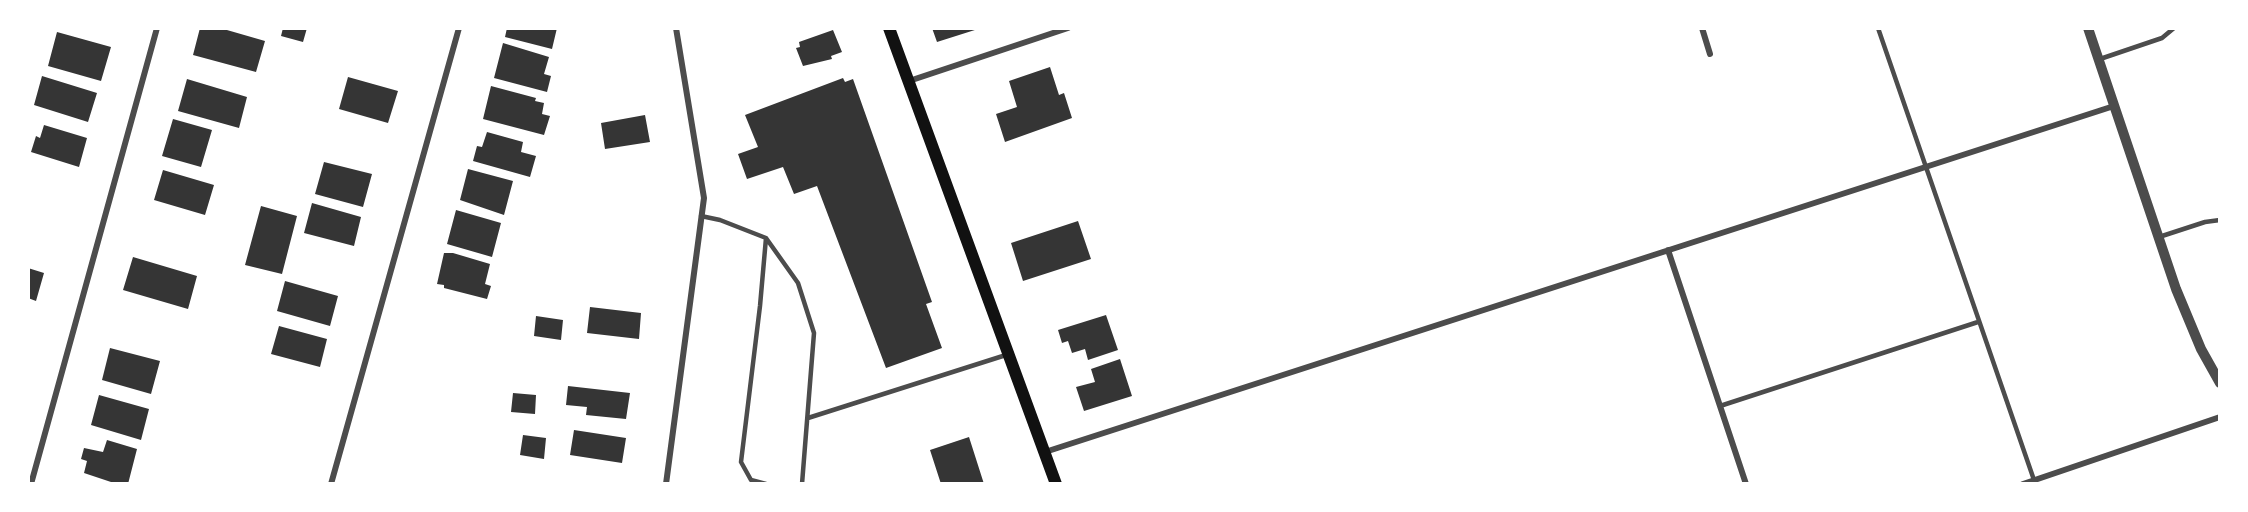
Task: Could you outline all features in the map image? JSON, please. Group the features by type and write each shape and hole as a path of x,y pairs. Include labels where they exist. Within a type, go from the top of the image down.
{"main road":[{"path":"889,28 1056,483"}],"street":[{"path":"31,483 158,28"},
{"path":"331,483 459,28"},
{"path":"666,483 704,198 676,28"},
{"path":"908,81 1068,28"},
{"path":"1702,28 1710,54"},
{"path":"2088,28 2188,319 2220,383"},
{"path":"1045,452 2114,106"},
{"path":"1668,250 1746,483"},
{"path":"2023,483 2220,417"}],"lane":[{"path":"1878,28 2034,480"},
{"path":"2098,60 2162,38 2174,28"},
{"path":"701,216 720,220 766,238 798,283 814,333 802,483"},
{"path":"2159,237 2205,222 2220,220"},
{"path":"766,238 741,462 751,480 766,483"},
{"path":"1720,406 1978,322"},
{"path":"808,418 1009,354"}],"building":[{"path":"200,28 220,28 265,41 256,72 193,55"},
{"path":"283,28 307,28 303,42 281,36"},
{"path":"507,28 557,28 552,49 505,37"},
{"path":"932,28 978,28 978,29 937,42"},
{"path":"833,30 842,52 831,56 832,59 803,66 796,48 800,47 799,42"},
{"path":"57,32 111,47 101,81 48,66"},
{"path":"503,43 549,57 544,74 551,76 547,92 494,78"},
{"path":"1050,67 1059,95 1064,93 1072,118 1005,142 996,114 1017,107 1009,81"},
{"path":"42,76 97,93 88,122 34,105"},
{"path":"348,77 398,91 388,123 339,109"},
{"path":"843,78 845,82 853,79 932,302 926,304 942,348 886,368 817,186 794,194 783,167 747,179 738,154 758,147 745,115"},
{"path":"187,79 247,97 239,128 178,111"},
{"path":"491,86 536,98 535,101 544,103 542,114 550,116 544,135 483,119"},
{"path":"645,115 650,142 605,149 601,123"},
{"path":"173,119 212,130 201,167 162,156"},
{"path":"44,125 87,138 79,167 31,152 36,136 40,138"},
{"path":"487,132 523,142 521,152 536,156 530,177 473,161 477,146 482,147"},
{"path":"324,162 372,174 363,207 315,194"},
{"path":"468,169 513,181 504,215 460,200"},
{"path":"163,170 214,185 205,215 154,200"},
{"path":"312,203 361,217 354,246 304,233"},
{"path":"261,206 297,216 282,274 245,265"},
{"path":"456,210 501,223 492,257 447,244"},
{"path":"1078,221 1091,259 1023,281 1011,243"},
{"path":"444,253 453,253 490,264 485,284 491,286 487,299 444,288 444,285 437,284"},
{"path":"133,257 197,276 188,309 123,290"},
{"path":"28,268 44,273 36,301 28,298"},
{"path":"285,281 338,296 330,326 277,311"},
{"path":"590,307 641,313 639,339 587,333"},
{"path":"1106,315 1118,350 1088,360 1085,349 1072,353 1068,341 1062,343 1058,330"},
{"path":"536,316 563,320 561,340 534,336"},
{"path":"279,326 327,339 320,367 271,354"},
{"path":"110,348 160,361 151,394 102,380"},
{"path":"1120,359 1132,396 1084,411 1076,387 1095,382 1091,369"},
{"path":"568,386 630,393 626,419 586,415 587,407 566,405"},
{"path":"513,393 536,395 535,414 511,412"},
{"path":"99,395 149,409 141,440 91,425"},
{"path":"574,430 626,438 622,463 570,455"},
{"path":"523,435 546,438 544,459 520,455"},
{"path":"969,437 984,484 941,484 930,450"},
{"path":"107,440 137,449 128,484 117,484 84,473 87,461 81,459 84,448 103,452"}]}
